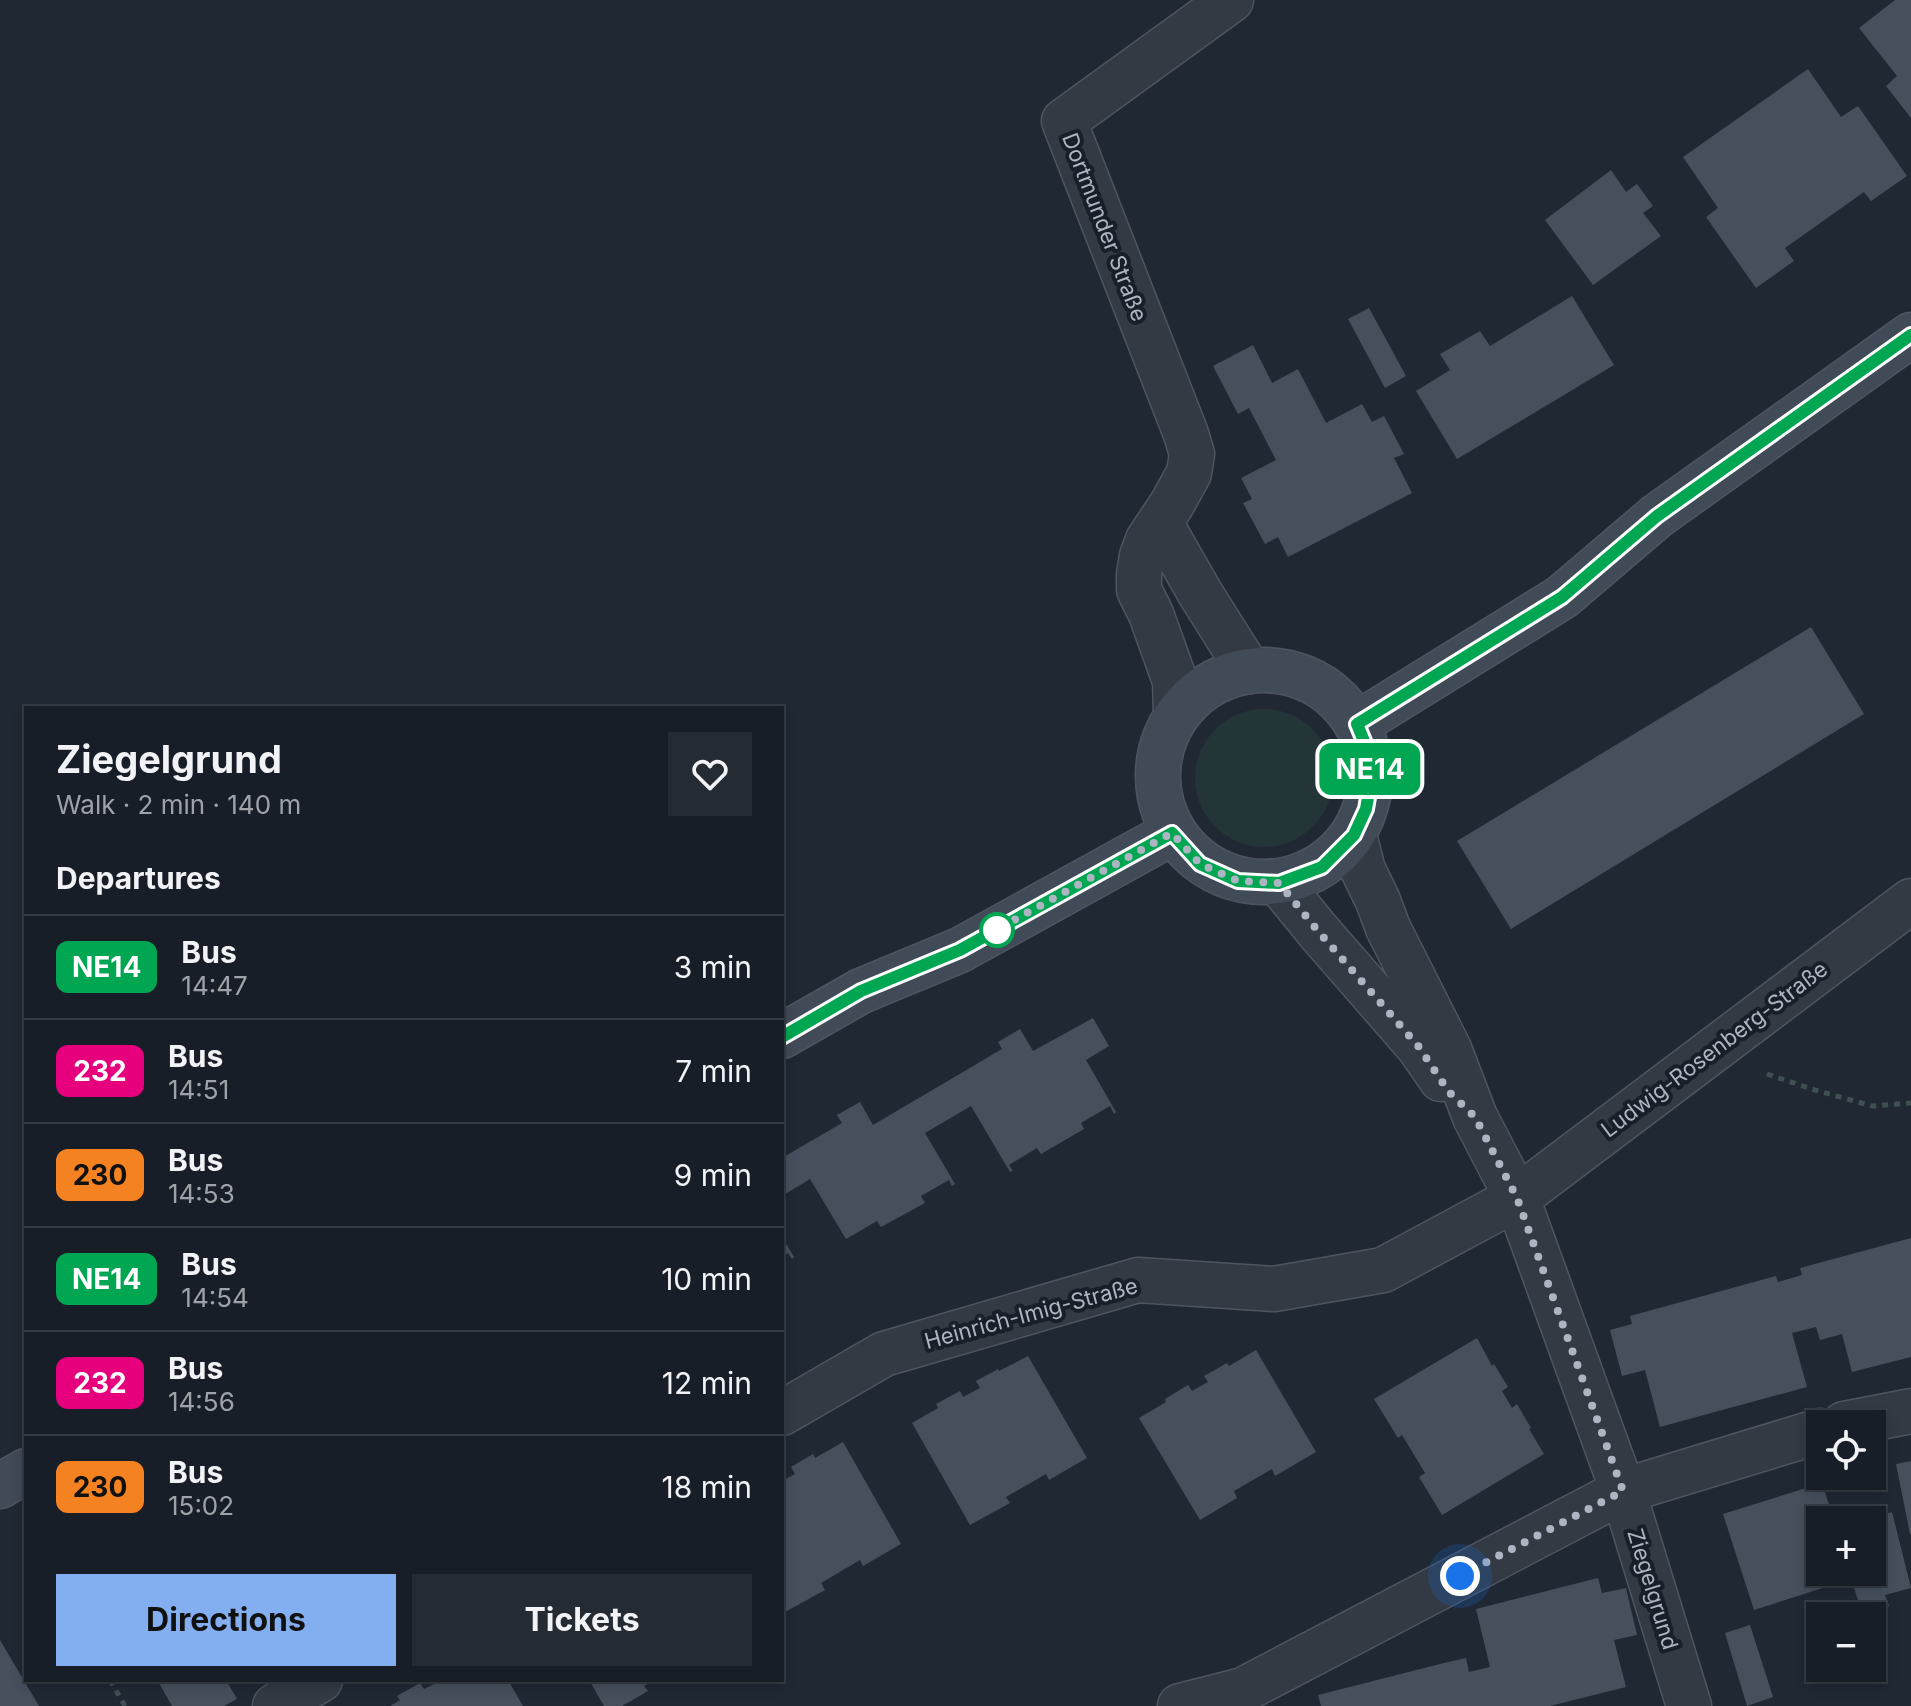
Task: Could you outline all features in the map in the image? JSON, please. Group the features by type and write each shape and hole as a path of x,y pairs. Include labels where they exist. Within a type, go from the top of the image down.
{"main road":[{"path":"1357,724 1562,597 1657,516 1911,335"},
{"name":"Dortmunder Straße","path":"1249,671 1291,673 1311,680 1329,693 1345,707 1357,724 1368,751 1371,780 1366,809 1354,835 1322,867 1279,883 1238,881 1200,864 1172,833 1159,805 1156,773 1162,743 1176,715 1196,694 1221,679 1249,671"},
{"path":"784,1035 861,991 960,950 1172,833"},
{"path":"0,1486 24,1472"}],"street":[{"name":"Dortmunder Straße","path":"1176,715 1175,681 1139,590 1142,556 1148,540 1189,473 1192,454 1064,121 1231,0"},
{"path":"1160,523 1249,671"},
{"name":"Ziegelgrund","path":"1354,835 1363,870 1388,928 1449,1049 1475,1117 1517,1198 1623,1491 1689,1706"},
{"name":"Ziegelgrund","path":"1279,883 1419,1047 1449,1092 1475,1117"},
{"name":"Ludwig-Rosenberg-Straße","path":"1517,1198 1911,901"},
{"name":"Heinrich-Imig-Straße","path":"784,1412 884,1354 1138,1280 1274,1289 1383,1270 1517,1198"},
{"path":"1886,1416 1911,1411"},
{"path":"1180,1706 1243,1690 1623,1491 1806,1435"},
{"path":"275,1706 317,1682"}],"path":[{"path":"1725,1041 1766,1074 1872,1106 1911,1103"},
{"path":"111,1682 125,1706"}],"shaded area":[{"path":"1264,709 1290,715 1312,730 1327,752 1333,778 1327,804 1312,826 1290,841 1264,847 1238,841 1216,826 1201,804 1195,778 1201,752 1216,730 1238,715"}],"building":[{"path":"1895,0 1911,0 1911,118 1886,86 1897,76 1859,28"},
{"path":"1808,69 1841,117 1858,106 1907,176 1871,201 1864,192 1785,248 1794,261 1756,288 1706,217 1718,208 1683,157"},
{"path":"1611,170 1626,192 1637,184 1653,206 1643,213 1661,236 1593,285 1545,220"},
{"path":"1572,296 1614,365 1457,459 1416,391 1450,370 1440,354 1480,331 1490,346"},
{"path":"1369,308 1406,376 1385,388 1348,319"},
{"path":"1253,345 1272,383 1298,369 1326,423 1362,404 1372,422 1384,416 1404,454 1394,458 1412,493 1288,557 1278,537 1265,544 1243,503 1252,499 1241,478 1276,460 1249,408 1238,414 1213,366"},
{"path":"1811,627 1864,714 1511,929 1457,841"},
{"path":"1093,1018 1109,1046 1086,1060 1116,1112 1114,1114 1110,1106 1081,1123 1084,1129 1041,1154 1037,1148 1009,1165 1013,1171 1010,1172 971,1106 925,1133 955,1184 952,1186 949,1180 921,1196 925,1203 881,1227 877,1221 846,1239 810,1179 784,1195 784,1157 842,1123 837,1115 860,1102 873,1125 1002,1049 998,1042 1020,1029 1033,1051"},
{"path":"1911,1238 1911,1357 1852,1372 1842,1334 1820,1340 1816,1327 1792,1333 1807,1387 1660,1427 1645,1370 1622,1376 1610,1330 1632,1324 1630,1316 1776,1276 1778,1282 1802,1275 1800,1268"},
{"path":"784,1240 794,1257 792,1259 788,1253 784,1256"},
{"path":"1477,1338 1508,1387 1502,1391 1512,1408 1517,1404 1544,1454 1442,1515 1419,1477 1425,1473 1402,1435 1398,1438 1374,1399"},
{"path":"1256,1350 1316,1452 1275,1476 1272,1469 1234,1491 1237,1498 1200,1520 1139,1418 1188,1385 1192,1391 1208,1382 1204,1376"},
{"path":"1028,1356 1087,1458 1049,1480 1046,1474 1006,1497 1010,1503 970,1525 912,1423 938,1408 936,1404 960,1391 963,1397 980,1388 976,1381"},
{"path":"843,1442 901,1544 863,1566 860,1560 821,1583 825,1590 785,1612 784,1480 795,1474 791,1467 813,1454 815,1458"},
{"path":"1911,1461 1911,1534 1910,1534 1896,1464"},
{"path":"1806,1488 1824,1490 1829,1506 1806,1506 1806,1586 1829,1586 1754,1610 1723,1514"},
{"path":"1892,1512 1911,1588 1885,1595 1889,1606 1886,1607 1886,1602 1859,1602 1853,1586 1886,1586 1886,1514"},
{"path":"1598,1578 1602,1593 1626,1588 1637,1635 1614,1640 1626,1687 1550,1706 1321,1706 1318,1695 1444,1663 1466,1658 1469,1672 1490,1667 1476,1609"},
{"path":"1750,1625 1773,1697 1747,1706 1725,1633"},
{"path":"0,1640 39,1706 0,1706"},
{"path":"227,1682 237,1699 224,1706 172,1706 159,1683"},
{"path":"438,1682 509,1682 523,1706 390,1706 400,1700 397,1696 420,1683 424,1689"},
{"path":"590,1682 651,1682 644,1686 648,1691 622,1706 604,1706"}],"bus line":[{"name":"NE14","path":"784,1036 861,991 960,950 1172,833 1200,864 1238,881 1279,883 1322,867 1354,835 1366,809 1371,780 1368,751 1357,724 1562,597 1657,516 1911,335"}],"route":[{"path":"997,930 987,935 1172,833 1200,864 1238,881 1279,883 1419,1047 1449,1092 1475,1117 1517,1198 1623,1491 1460,1576"}]}
